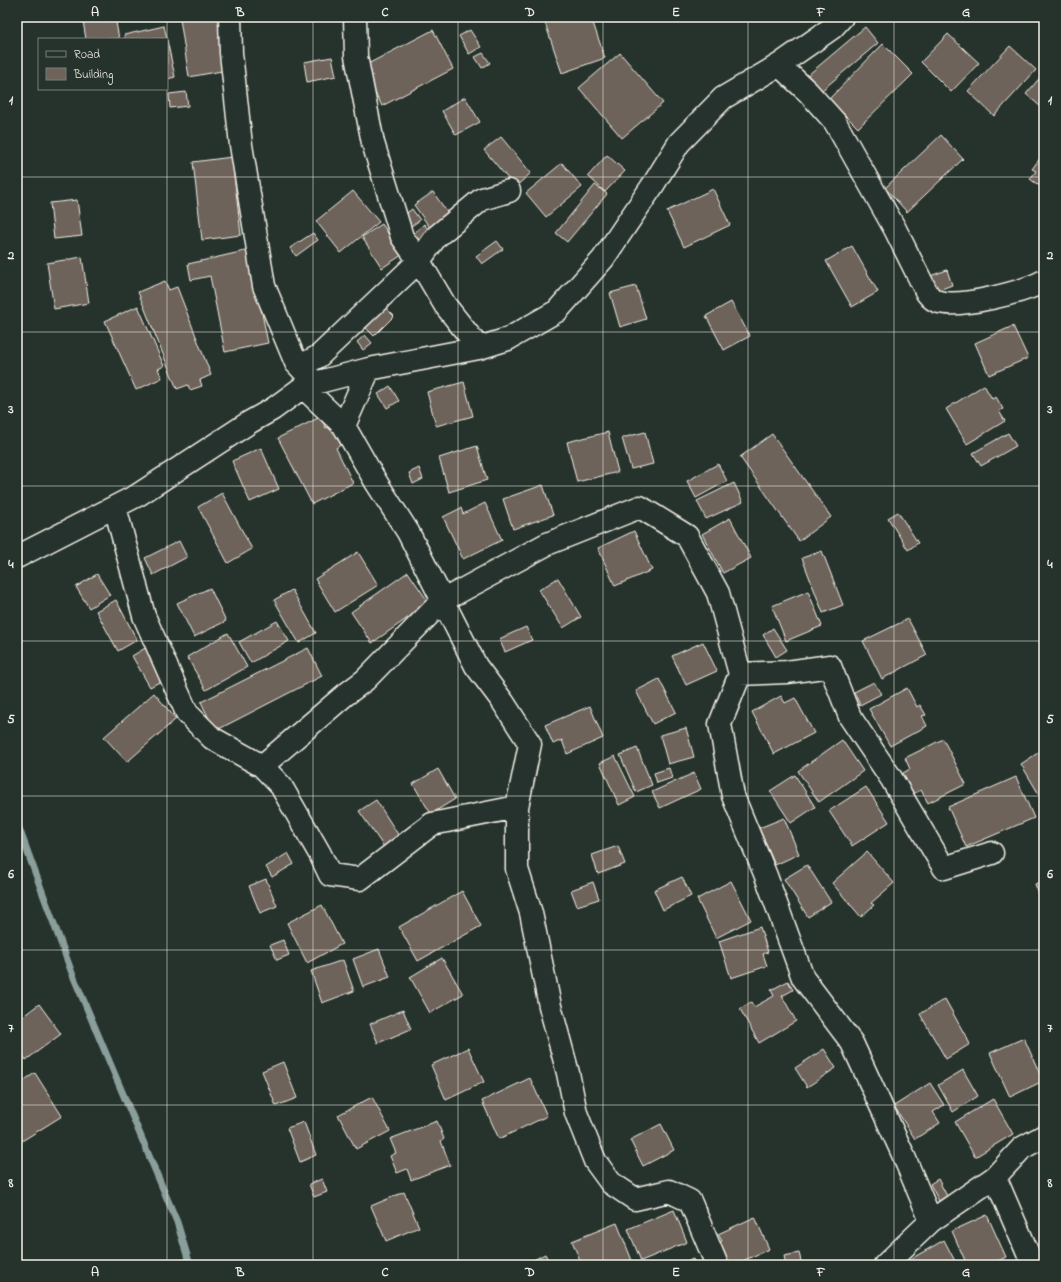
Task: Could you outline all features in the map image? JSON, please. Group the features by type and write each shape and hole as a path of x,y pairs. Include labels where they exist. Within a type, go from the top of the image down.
{"street":[{"path":"230,17 231,53 241,145 264,286 296,363 309,385 344,426 376,482 408,532 476,666 503,702 530,744 517,807 517,869 531,913 550,1006 568,1073 576,1113 595,1161 610,1183 636,1198 669,1191 690,1201 717,1265"},
{"path":"355,17 356,56 373,143 402,237 419,261 445,305 479,348"},
{"path":"17,557 138,495 309,385 369,369 479,348 508,339 557,311 603,259 653,185 679,143 723,98 779,65 832,28 842,17"},
{"path":"779,65 808,92 835,122 894,229 927,293 932,299 944,303 985,300 1033,286 1044,281"},
{"path":"296,363 308,362 319,356 419,261 436,237 482,199 509,191"},
{"path":"344,426 369,369"},
{"path":"115,507 144,616 186,713 212,738 262,766 281,786 320,854 330,875 360,879 432,824 517,807"},
{"path":"262,766 345,695 365,680 442,601 547,544 640,507 687,536 718,593 740,674 720,724 734,796 766,876 803,978 852,1043 902,1152 931,1221"},
{"path":"740,674 787,672 830,666 850,717 891,778 944,868 992,853"},
{"path":"885,1265 931,1221 995,1177 1022,1148 1044,1136"},
{"path":"995,1177 1033,1265"}],"building":[{"path":"103,17 115,17 119,38 86,38 83,21"},
{"path":"192,17 219,17 227,70 189,77 180,19"},
{"path":"543,17 591,17 605,58 562,73"},
{"path":"164,26 167,38 125,38 124,35"},
{"path":"865,27 878,43 821,91 808,75"},
{"path":"433,30 453,69 382,106 362,67"},
{"path":"470,30 481,47 469,54 459,36"},
{"path":"948,34 979,63 951,92 921,62"},
{"path":"883,44 913,74 858,128 829,99"},
{"path":"168,45 175,77 168,79"},
{"path":"1010,46 1036,70 994,116 968,91"},
{"path":"483,53 490,63 482,68 475,57"},
{"path":"620,53 663,103 622,138 579,88"},
{"path":"332,57 336,76 307,82 304,62"},
{"path":"1044,73 1044,105 1041,107 1026,94"},
{"path":"186,92 188,106 170,108 169,94"},
{"path":"465,97 480,122 456,135 442,111"},
{"path":"941,135 963,159 907,212 885,188"},
{"path":"501,137 531,173 515,187 484,150"},
{"path":"1044,153 1044,189 1030,179 1036,171 1032,169"},
{"path":"607,155 625,171 605,192 588,176"},
{"path":"232,157 241,235 202,240 193,162"},
{"path":"562,163 582,187 546,217 526,193"},
{"path":"595,185 607,194 567,242 556,233"},
{"path":"713,189 730,225 684,247 667,211"},
{"path":"353,191 379,222 341,253 316,221"},
{"path":"433,192 452,219 433,232 414,205"},
{"path":"77,200 82,236 54,239 50,203"},
{"path":"412,209 420,220 410,227 403,216"},
{"path":"382,224 402,255 382,268 362,237"},
{"path":"424,224 432,234 419,246 410,237"},
{"path":"313,233 318,240 296,256 290,248"},
{"path":"497,241 503,249 482,264 476,256"},
{"path":"852,246 878,292 852,307 826,261"},
{"path":"249,250 268,343 225,352 210,276 191,280 188,264"},
{"path":"1044,255 1044,264 1040,260"},
{"path":"82,257 89,303 54,309 47,263"},
{"path":"947,270 952,285 936,291 930,276"},
{"path":"165,281 169,290 177,287 211,375 200,380 202,386 190,390 188,385 177,389 138,292"},
{"path":"636,286 646,319 620,327 610,293"},
{"path":"731,302 750,336 724,350 706,316"},
{"path":"138,306 164,366 158,369 162,378 136,390 105,321"},
{"path":"386,308 394,316 374,336 366,328"},
{"path":"1013,326 1028,358 989,375 975,343"},
{"path":"365,335 372,343 363,350 357,342"},
{"path":"464,382 473,416 436,426 427,392"},
{"path":"984,385 992,399 996,397 1003,409 999,411 1005,421 967,444 946,409"},
{"path":"390,386 399,401 387,408 378,394"},
{"path":"320,417 326,428 331,426 341,445 336,448 353,483 312,504 278,438"},
{"path":"608,432 618,472 577,482 567,442"},
{"path":"645,432 653,464 631,469 622,438"},
{"path":"1008,433 1016,446 981,466 973,453"},
{"path":"772,434 831,517 799,541 740,457"},
{"path":"477,446 487,480 449,492 439,458"},
{"path":"261,448 279,489 250,502 232,461"},
{"path":"718,464 727,481 696,498 687,481"},
{"path":"419,468 423,479 413,484 409,473"},
{"path":"734,483 743,502 706,519 697,501"},
{"path":"543,485 553,515 513,529 503,499"},
{"path":"222,493 252,549 228,563 198,507"},
{"path":"485,503 502,540 463,559 443,517 461,508 463,514"},
{"path":"898,512 918,543 908,550 888,518"},
{"path":"730,518 751,558 723,573 702,534"},
{"path":"634,531 652,570 615,586 598,548"},
{"path":"179,541 187,557 153,575 145,558"},
{"path":"822,551 843,605 823,613 802,558"},
{"path":"358,552 378,585 335,612 315,579"},
{"path":"408,572 429,603 372,643 351,612"},
{"path":"97,574 110,595 89,608 76,587"},
{"path":"558,578 581,617 563,628 539,590"},
{"path":"210,588 226,621 194,637 177,603"},
{"path":"292,590 316,633 299,643 274,600"},
{"path":"808,591 822,626 786,641 772,606"},
{"path":"116,600 137,640 118,651 96,611"},
{"path":"908,619 927,655 882,679 863,641"},
{"path":"277,621 289,641 251,663 239,642"},
{"path":"526,627 532,640 505,652 499,639"},
{"path":"773,628 787,650 776,657 763,635"},
{"path":"228,633 247,667 206,690 187,657"},
{"path":"703,642 717,671 686,685 672,656"},
{"path":"147,647 165,679 150,687 132,656"},
{"path":"308,648 322,676 215,731 201,702"},
{"path":"659,679 676,712 653,724 636,691"},
{"path":"874,682 881,694 860,705 854,692"},
{"path":"907,688 917,707 920,705 926,715 922,716 927,726 890,746 869,709"},
{"path":"154,693 176,719 127,762 104,737"},
{"path":"781,696 785,703 795,698 814,733 774,754 752,712"},
{"path":"590,706 603,738 567,754 562,740 553,744 545,725"},
{"path":"686,728 694,757 668,764 660,735"},
{"path":"943,739 966,784 928,803 921,790 913,794 903,773 910,769 905,758"},
{"path":"842,740 863,771 819,802 798,771"},
{"path":"637,748 652,785 636,792 620,755"},
{"path":"1044,749 1044,800 1043,801 1021,764"},
{"path":"615,756 635,797 619,805 600,763"},
{"path":"669,768 672,778 657,783 654,773"},
{"path":"438,769 455,799 431,814 413,784"},
{"path":"694,773 701,789 660,808 652,792"},
{"path":"795,775 815,807 791,823 770,791"},
{"path":"1016,777 1034,818 966,847 948,807"},
{"path":"866,787 889,822 852,846 829,811"},
{"path":"376,800 399,836 384,847 359,811"},
{"path":"784,818 799,854 775,865 759,828"},
{"path":"618,846 625,864 598,874 592,855"},
{"path":"867,852 894,883 871,903 874,905 861,917 832,883"},
{"path":"288,853 294,864 272,877 266,867"},
{"path":"807,865 831,902 808,917 784,879"},
{"path":"682,877 691,896 663,910 654,890"},
{"path":"266,879 277,906 260,913 249,886"},
{"path":"1044,880 1044,907 1035,884"},
{"path":"731,881 751,920 716,938 697,899"},
{"path":"593,882 599,899 577,906 571,890"},
{"path":"462,891 481,926 418,961 399,927"},
{"path":"322,905 342,944 307,963 287,923"},
{"path":"760,927 768,952 763,954 767,966 731,978 719,941"},
{"path":"283,940 289,955 277,960 270,945"},
{"path":"379,949 390,977 363,987 353,959"},
{"path":"442,958 463,994 430,1013 410,977"},
{"path":"343,960 354,991 322,1003 311,971"},
{"path":"788,981 793,990 782,996 796,1021 759,1043 740,1009 751,1002 754,1007 774,996 771,990"},
{"path":"945,999 970,1044 946,1059 920,1014"},
{"path":"39,1004 61,1034 26,1060 17,1047 17,1021"},
{"path":"403,1010 411,1029 378,1043 370,1024"},
{"path":"1024,1038 1043,1081 1010,1097 990,1053"},
{"path":"468,1048 484,1082 446,1100 431,1065"},
{"path":"824,1049 836,1068 807,1087 795,1068"},
{"path":"283,1062 297,1098 276,1106 262,1071"},
{"path":"963,1070 978,1096 953,1112 938,1085"},
{"path":"35,1073 62,1116 17,1144 17,1085"},
{"path":"530,1078 547,1116 499,1139 482,1101"},
{"path":"930,1083 944,1105 933,1112 940,1123 915,1139 894,1106"},
{"path":"372,1097 390,1131 356,1149 338,1115"},
{"path":"993,1099 1013,1134 975,1157 955,1122"},
{"path":"437,1121 444,1139 441,1141 450,1165 411,1180 407,1169 397,1173 390,1156 396,1153 390,1139"},
{"path":"304,1122 316,1155 300,1162 287,1128"},
{"path":"661,1124 674,1150 643,1166 630,1140"},
{"path":"322,1179 327,1192 314,1197 309,1184"},
{"path":"938,1179 947,1196 939,1201 930,1184"},
{"path":"404,1192 419,1227 386,1241 371,1206"},
{"path":"674,1210 687,1242 641,1261 628,1229"},
{"path":"987,1215 1006,1257 990,1265 967,1265 952,1231"},
{"path":"755,1217 769,1249 734,1265 729,1265 720,1242 722,1241 718,1234"},
{"path":"617,1223 633,1263 627,1265 582,1265 572,1241"},
{"path":"944,1240 956,1263 954,1265 912,1265 909,1260"},
{"path":"799,1253 802,1265 786,1265 784,1256"},
{"path":"545,1254 551,1265 524,1265"},
{"path":"693,1259 695,1265 679,1265"}],"waterway":[{"path":"17,823 72,973 177,1222 190,1265"}]}
